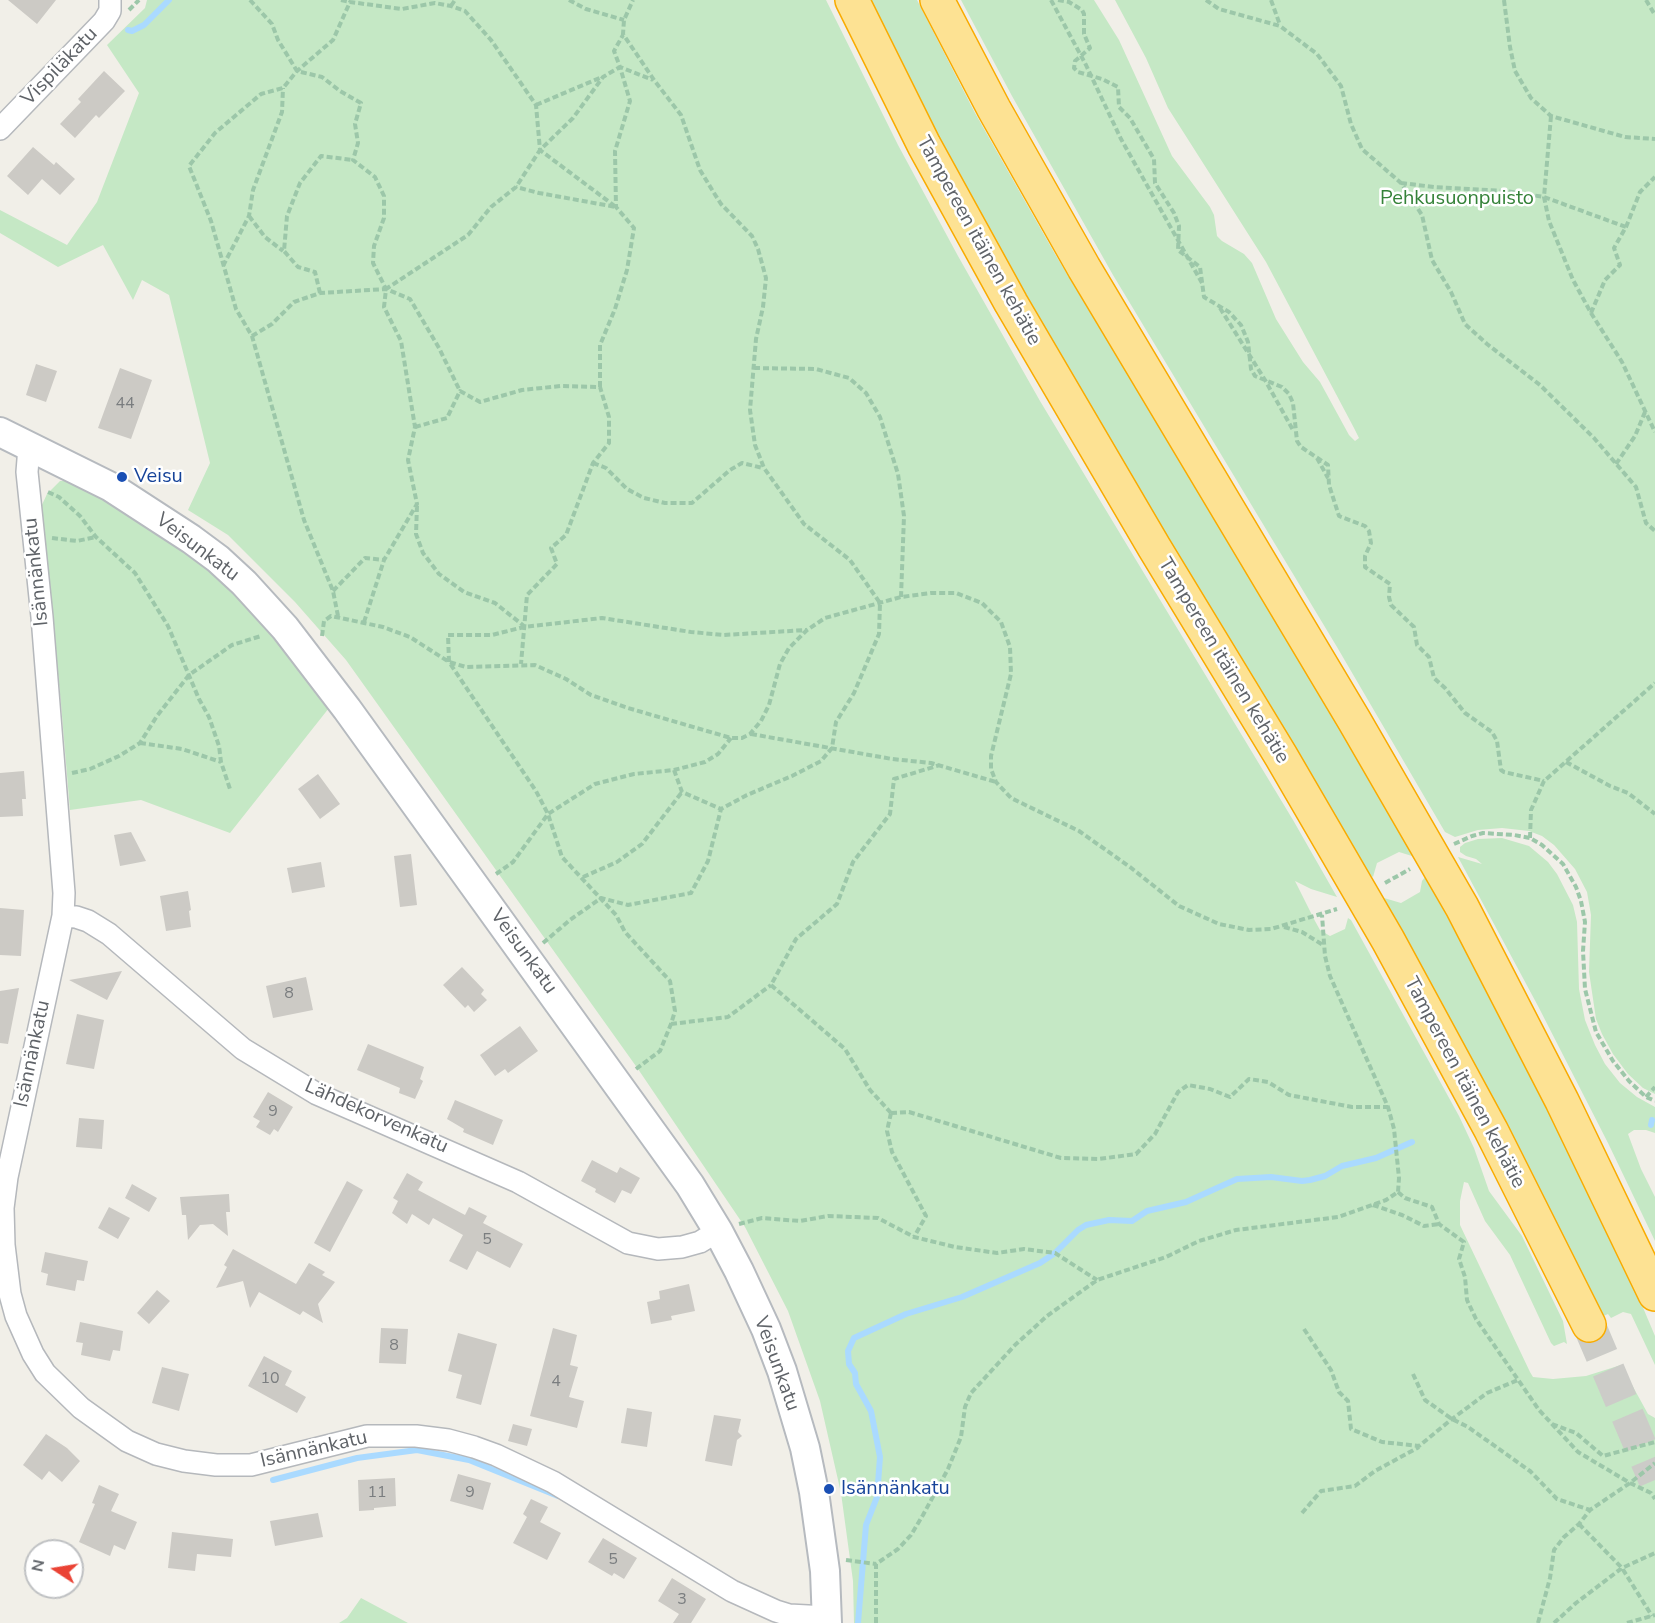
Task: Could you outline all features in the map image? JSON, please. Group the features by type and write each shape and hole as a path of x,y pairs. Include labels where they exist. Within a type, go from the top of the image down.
{"highway":[{"name":"Tampereen itäinen kehätie","path":"852,0 924,145 1011,303 1388,940 1491,1130 1589,1325"},
{"path":"937,0 994,109 1084,268 1354,720 1461,907 1562,1101 1655,1294"}],"street":[{"name":"Vispiläkatu","path":"0,129 104,21 110,11 110,0"},
{"name":"Veisunkatu","path":"0,432 111,487 190,539 218,559 244,583 285,628 323,675 690,1185 725,1228 782,1371 805,1448 819,1521 825,1571 827,1620"},
{"name":"Isännänkatu","path":"29,447 27,472 56,777 64,892 63,916 2,1209 10,1294 23,1334 45,1373 81,1408 127,1441 156,1454 184,1461 216,1465 252,1465 367,1436 416,1436 448,1440 496,1455 553,1482 738,1593 789,1615 827,1620"},
{"name":"Lähdekorvenkatu","path":"63,916 76,916 99,927 243,1048 327,1099 518,1182 628,1243 658,1249 682,1247 700,1242 725,1228"}],"path":[{"path":"250,0 272,24 278,40 297,71 322,77 361,103 355,124 358,143 353,160"},
{"path":"341,0 402,9 435,3 465,11 491,40 536,105 540,150 616,207 634,228 627,270 615,309 600,345 600,387 609,417 609,443 593,464 566,535 551,548 557,564 527,595 521,664"},
{"path":"451,6 455,0"},
{"path":"569,0 586,9 624,20"},
{"path":"616,207 615,151 630,102 614,51 623,34 624,20 633,0"},
{"path":"1051,0 1092,76 1121,139 1178,239"},
{"path":"1058,0 1077,6 1084,14 1084,34 1090,48 1075,61 1074,68 1078,72 1108,81 1118,87 1119,107 1133,121 1154,159 1154,180 1178,221 1178,250 1200,267 1204,297 1235,317 1241,325 1248,342 1253,373 1282,387 1292,398 1298,444 1328,465 1328,479 1339,516 1365,526 1369,531 1371,543 1365,556 1365,567 1389,584 1390,602 1414,627 1417,645 1429,657 1434,678 1465,713 1492,732 1497,741 1501,770 1544,781"},
{"path":"1206,0 1219,9 1280,26 1317,54 1341,86 1350,124 1362,149 1401,183 1422,215 1432,260 1451,292 1465,324 1540,385 1594,438 1636,487 1646,523 1655,531"},
{"path":"1271,0 1280,26"},
{"path":"1504,0 1515,71 1531,98 1551,116 1624,137 1655,139"},
{"path":"1646,0 1655,15"},
{"path":"350,1 333,40 297,71 283,88 261,94 239,112 205,144 189,166 211,221 236,309 252,336 304,520 333,591 338,616 410,637 449,662 473,668 535,665 548,669 591,695 731,738 742,738 750,734 761,721 769,705 780,664 789,648 807,630 825,618 901,597 932,592 956,593 982,603 1001,622 1010,647 1011,674 991,756 996,782 1011,798 1079,831 1130,867 1179,906 1219,924 1249,930 1271,930 1337,909"},
{"path":"538,948 570,920 601,898 628,905 691,893 708,861 721,809 821,761 832,748 836,722 854,693 879,634 880,603 850,560 804,524 764,468 755,445 750,410 756,339 764,307 766,278 758,249 752,236 721,204 714,193 700,170 681,115 623,34"},
{"path":"536,105 603,77 620,67"},
{"path":"620,67 654,80"},
{"path":"386,289 468,235 491,207 516,187 540,150 573,118 603,77"},
{"path":"223,267 249,216 253,190 282,112 283,88"},
{"path":"1551,116 1544,197 1549,221 1573,280 1622,362 1655,432"},
{"path":"284,251 287,216 300,183 321,156 353,160 375,177 384,196 384,218 374,246 373,263 386,289 384,307 401,341 415,427 408,460 417,504 416,534 423,553 439,574 464,592 495,603 524,627"},
{"path":"1591,313 1605,280 1620,265 1614,248 1626,227 1640,192 1655,177"},
{"path":"1401,183 1506,190 1544,197 1626,227"},
{"path":"516,187 539,194 616,207"},
{"path":"249,216 264,237 284,251 298,267 315,272 320,293"},
{"path":"252,336 272,324 294,302 320,293 386,289 410,299 439,348 460,391 480,402 522,390 561,386 600,387"},
{"path":"1218,306 1250,358"},
{"path":"754,368 816,369 849,378 866,393 880,417 898,474 904,516 901,597"},
{"path":"1265,380 1295,433"},
{"path":"415,427 447,418 460,391"},
{"path":"1616,464 1635,436 1645,411"},
{"path":"593,464 606,468 627,489 644,498 665,503 692,503 730,470 742,463 764,468"},
{"path":"59,497 80,516 96,537 135,573 168,626 209,717 230,789"},
{"path":"364,622 384,560 417,504"},
{"path":"34,535 77,541 96,537"},
{"path":"333,591 365,558 384,560"},
{"path":"628,1075 660,1050 675,1011 670,981 625,932 616,915 562,857 548,814 536,790 449,662 448,635 492,635 524,627 602,618 724,635 807,630"},
{"path":"56,777 90,769 119,756 140,743 157,716 189,675 232,645 285,628"},
{"path":"1530,838 1531,810 1544,781 1655,684"},
{"path":"750,734 892,759 940,765 996,782"},
{"path":"482,894 489,879 513,862 548,814 595,784 634,774 674,770 705,762 718,754 731,738"},
{"path":"140,743 182,749 221,762"},
{"path":"1566,762 1628,793 1655,814"},
{"path":"671,1024 728,1017 771,985 796,939 837,904 853,862 890,814 894,779 940,765"},
{"path":"674,770 681,792 721,809"},
{"path":"583,878 617,862 642,844 681,792"},
{"path":"1451,845 1472,836 1495,832 1530,838 1555,855 1570,874 1576,887 1585,922 1583,951 1585,989 1596,1032 1613,1062 1629,1081 1655,1101"},
{"path":"1379,886 1416,865"},
{"path":"861,1562 876,1564 898,1549 911,1535 948,1469 961,1437 965,1407 971,1393 1015,1345 1047,1316 1097,1280 1166,1257 1198,1241 1236,1230 1338,1217 1373,1205 1398,1192 1396,1145 1388,1107 1330,976 1323,946 1322,915"},
{"path":"1282,926 1302,932 1323,946"},
{"path":"771,985 845,1049 870,1090 891,1113"},
{"path":"891,1113 909,1112 1061,1158 1099,1159 1136,1154 1155,1134 1178,1092 1188,1085 1210,1089 1230,1097 1249,1079 1268,1083 1289,1095 1353,1107 1388,1107"},
{"path":"1646,1096 1655,1087"},
{"path":"891,1113 887,1131 892,1152 926,1216 914,1237"},
{"path":"1398,1192 1405,1198 1432,1207 1440,1224 1464,1242 1459,1258 1465,1277 1467,1300 1476,1319 1539,1410 1578,1452 1630,1483 1652,1493 1655,1498"},
{"path":"1373,1205 1424,1226 1440,1224"},
{"path":"725,1228 762,1218 800,1221 828,1216 878,1218 914,1237 955,1247 997,1253 1024,1249 1055,1253 1097,1280"},
{"path":"1304,1329 1331,1370 1339,1392 1348,1401 1351,1429 1382,1443 1419,1446"},
{"path":"1413,1374 1425,1400 1452,1419 1468,1426 1530,1471 1557,1499 1590,1510"},
{"path":"1302,1513 1321,1491 1355,1486 1375,1471 1419,1446 1487,1394 1518,1380"},
{"path":"1551,1424 1576,1433 1603,1456 1655,1442"},
{"path":"1538,1623 1550,1578 1554,1550 1590,1510 1655,1463"},
{"path":"1579,1524 1622,1568 1654,1616 1627,1623"},
{"path":"1554,1623 1622,1568 1655,1553"},
{"path":"876,1564 876,1623"}],"green space":[{"path":"147,0 826,0 898,145 1040,401 1293,820 1337,897 1295,881 1320,930 1330,936 1345,929 1348,918 1351,920 1459,1116 1474,1148 1489,1191 1522,1236 1563,1321 1567,1344 1564,1342 1554,1346 1551,1343 1510,1255 1485,1221 1468,1183 1464,1182 1460,1201 1460,1225 1530,1372 1533,1377 1553,1379 1586,1376 1621,1365 1648,1414 1655,1418 1655,1623 854,1623 853,1581 841,1493 820,1401 788,1311 745,1227 638,1069 346,660 295,602 228,535 188,510 210,463 169,295 142,280 133,300 103,245 58,267 0,233 0,210 67,245 97,202 139,93 107,45 145,8"},
{"path":"869,0 917,0 975,113 1055,254 1370,777 1413,854 1412,856 1399,852 1377,863 1373,877 1356,855 1189,572 1089,411 944,149"},
{"name":"Pehkusuonpuisto","path":"961,0 1094,0 1119,40 1172,156 1210,207 1214,215 1217,236 1244,254 1252,263 1276,319 1303,362 1320,382 1349,435 1355,441 1359,438 1266,262 1168,108 1146,58 1115,0 1655,0 1655,1094 1643,1088 1628,1074 1613,1054 1596,1019 1589,972 1591,915 1587,892 1575,869 1554,845 1542,836 1529,831 1502,828 1478,830 1455,837 1445,832 1337,647 1113,275 1012,96"},
{"path":"60,481 68,481 133,515 216,569 276,636 329,708 230,833 141,800 70,810 41,507 47,494"},
{"path":"1502,838 1529,846 1548,862 1557,874 1573,905 1577,922 1579,989 1585,1020 1595,1045 1605,1064 1620,1083 1637,1097 1655,1107 1655,1133 1634,1130 1628,1134 1641,1169 1655,1197 1655,1241 1538,1006 1458,857 1482,864 1460,852 1460,847 1478,839"},
{"path":"1425,877 1520,1049 1625,1265 1655,1336 1655,1365 1631,1314 1623,1312 1611,1318 1608,1314 1601,1317 1531,1173 1384,898 1401,903 1420,892"},
{"path":"361,1598 408,1623 339,1623 347,1618"}],"building":[{"path":"8,0 56,0 37,24"},
{"path":"104,71 125,91 99,118 96,115 75,138 60,124 81,102 78,99"},
{"path":"33,147 54,165 56,162 75,179 60,195 42,179 28,195 7,176"},
{"path":"36,364 57,371 46,402 26,395"},
{"path":"120,368 152,380 131,439 98,428"},
{"path":"24,771 26,799 22,799 23,816 0,817 0,773"},
{"path":"318,774 340,804 320,819 298,789"},
{"path":"131,832 146,861 120,866 114,835"},
{"path":"411,854 417,905 400,907 394,856"},
{"path":"321,862 325,887 292,893 287,868"},
{"path":"188,891 191,927 166,931 160,896"},
{"path":"0,908 24,910 21,956 0,955"},
{"path":"462,967 484,990 481,994 487,1000 474,1012 468,1005 465,1008 443,985"},
{"path":"122,971 107,1000 69,980"},
{"path":"306,977 313,1010 273,1018 266,986"},
{"path":"19,988 8,1044 0,1043 0,991"},
{"path":"77,1014 104,1020 94,1069 66,1064"},
{"path":"520,1026 538,1051 508,1073 505,1069 495,1076 480,1055"},
{"path":"368,1044 424,1067 420,1079 423,1081 415,1099 399,1093 400,1088 357,1070"},
{"path":"268,1092 293,1107 278,1132 274,1129 270,1135 256,1127 260,1121 253,1117"},
{"path":"455,1100 503,1120 493,1145 463,1132 464,1129 447,1119"},
{"path":"79,1118 104,1120 102,1149 76,1147"},
{"path":"592,1160 617,1173 620,1167 640,1178 631,1194 622,1190 615,1203 581,1181"},
{"path":"407,1173 423,1182 418,1190 465,1215 469,1207 487,1216 483,1223 523,1244 510,1268 477,1251 467,1270 449,1261 463,1235 433,1218 429,1225 412,1214 407,1224 392,1213 398,1201 393,1198"},
{"path":"347,1181 363,1190 330,1252 314,1243"},
{"path":"132,1184 157,1198 149,1212 125,1198"},
{"path":"229,1194 230,1212 226,1212 228,1236 213,1224 200,1225 188,1240 186,1215 182,1215 180,1197"},
{"path":"109,1207 130,1218 118,1239 98,1228"},
{"path":"233,1249 296,1284 309,1263 325,1272 322,1275 335,1282 318,1304 323,1323 303,1311 300,1315 259,1292 250,1308 243,1281 216,1288 227,1267 224,1265"},
{"path":"45,1252 88,1261 84,1281 77,1280 75,1291 46,1285 48,1274 41,1272"},
{"path":"689,1284 695,1311 671,1316 672,1320 651,1324 647,1302 660,1299 659,1291"},
{"path":"157,1290 170,1301 149,1324 137,1313"},
{"path":"80,1322 123,1331 120,1351 113,1350 110,1361 81,1355 83,1343 76,1342"},
{"path":"381,1328 408,1329 406,1364 379,1363"},
{"path":"553,1328 577,1335 570,1365 578,1367 569,1397 584,1401 577,1428 530,1416"},
{"path":"458,1333 497,1344 481,1405 456,1398 462,1375 448,1371"},
{"path":"264,1356 292,1371 285,1385 306,1397 297,1413 248,1386"},
{"path":"162,1367 189,1374 179,1411 152,1403"},
{"path":"627,1408 652,1412 647,1447 621,1443"},
{"path":"714,1415 741,1419 738,1432 742,1436 737,1440 732,1466 705,1461"},
{"path":"513,1424 532,1429 527,1446 508,1441"},
{"path":"46,1434 67,1448 80,1461 62,1482 49,1471 42,1480 23,1465"},
{"path":"458,1474 491,1483 483,1510 450,1501"},
{"path":"395,1478 396,1506 359,1511 358,1480"},
{"path":"99,1485 119,1494 111,1511 137,1522 125,1550 114,1545 110,1556 84,1544 84,1539 80,1539 95,1504 92,1503"},
{"path":"531,1499 548,1507 540,1522 561,1533 547,1560 513,1543 527,1517 523,1514"},
{"path":"318,1513 323,1537 275,1546 270,1521"},
{"path":"172,1532 233,1539 231,1557 197,1554 195,1571 168,1568"},
{"path":"603,1538 637,1558 624,1579 614,1573 612,1576 588,1562"},
{"path":"672,1578 706,1599 691,1623 673,1623 679,1614 658,1601"}],"waterway":[{"path":"128,30 132,31 144,25 169,0"},
{"path":"1651,1125 1652,1120"},
{"path":"858,1623 866,1525 877,1497 880,1457 871,1411 856,1384 855,1373 849,1364 848,1351 854,1338 906,1314 962,1297 1040,1263 1055,1253 1086,1225 1109,1220 1132,1221 1147,1211 1186,1202 1237,1179 1271,1177 1310,1180 1325,1176 1342,1166 1376,1158 1412,1142"},
{"path":"273,1480 357,1458 417,1450 469,1460 558,1496"}],"tunnel":[{"path":"1589,1325 1655,1480"}],"place":[{"name":"Veisu","path":"122,477"},
{"name":"Isännänkatu","path":"829,1489"}]}
